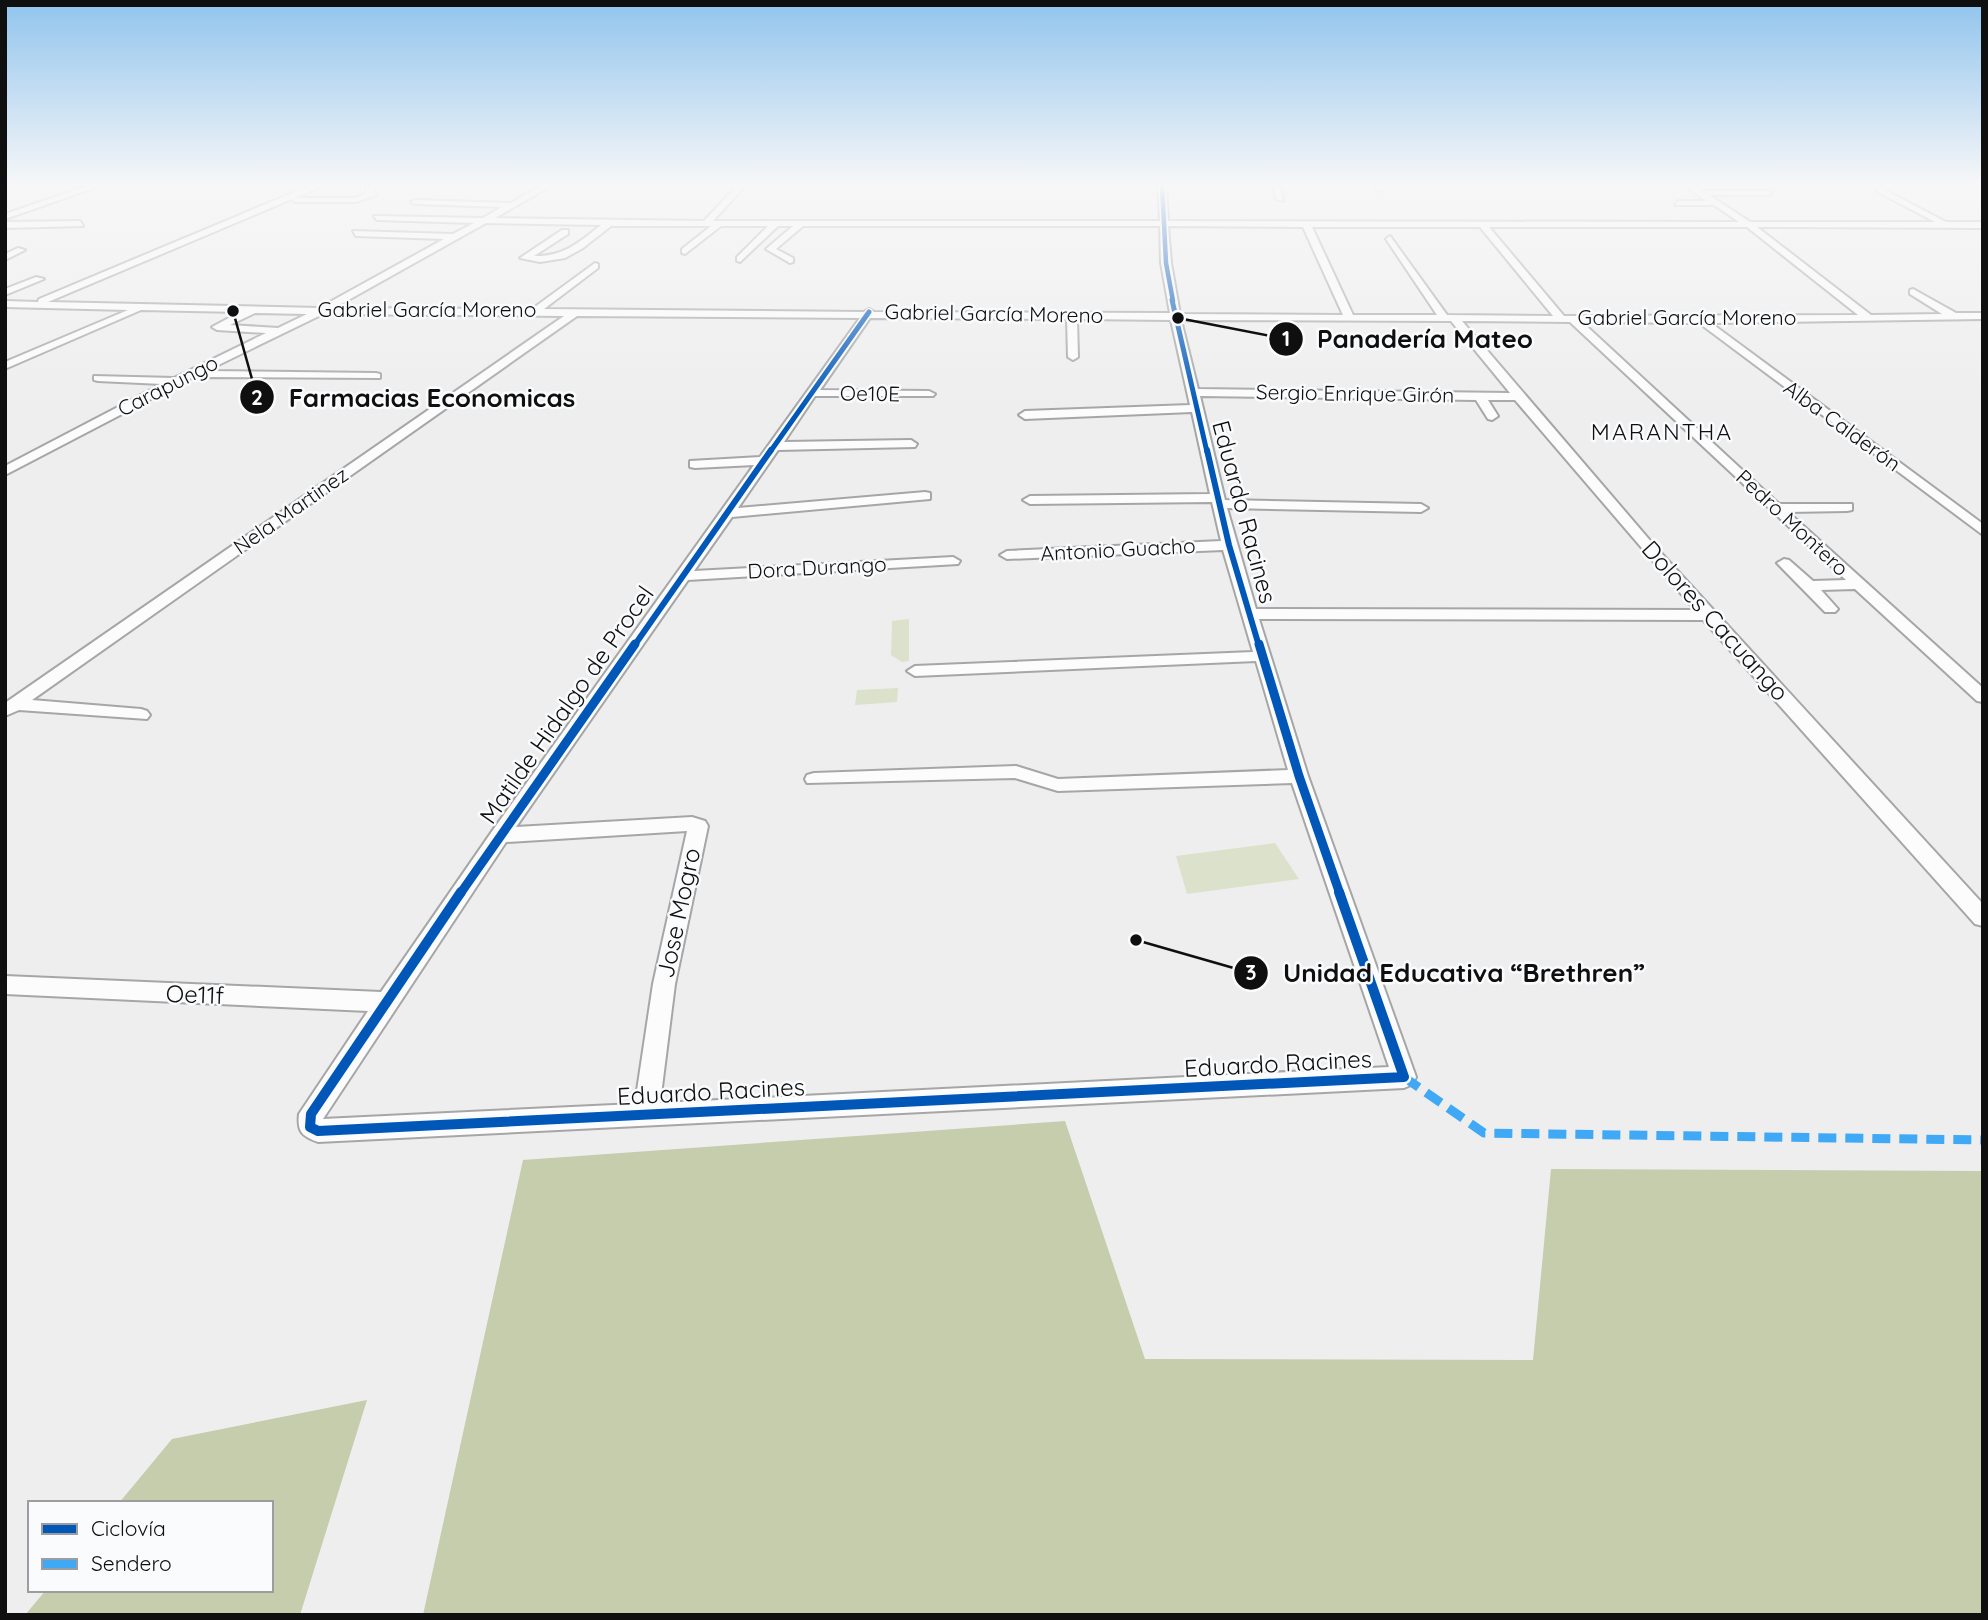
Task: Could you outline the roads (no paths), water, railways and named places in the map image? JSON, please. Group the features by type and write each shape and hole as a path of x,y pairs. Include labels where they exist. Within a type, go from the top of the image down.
{"street":[{"path":"35,304 145,259"},
{"name":"Carapungo","path":"5,471 176,381 321,310 415,259"},
{"name":"Eduardo Racines","path":"310,1127 318,1131 1405,1077 1299,776 1229,545 1175,316 1166,259"},
{"path":"1322,259 1349,317"},
{"name":"Dolores Cacuango","path":"1405,259 1449,318 1708,615 1983,918"},
{"name":"Pedro Montero","path":"1513,259 1566,318 1983,697"},
{"path":"1793,259 1870,318"},
{"path":"536,311 595,266"},
{"path":"5,292 39,279"},
{"path":"1913,292 1954,317"},
{"name":"Gabriel García Moreno","path":"5,304 321,310 1701,320 1983,316"},
{"path":"7,365 143,306"},
{"path":"254,309 217,327 279,331"},
{"name":"Nela Martinez","path":"11,707 577,311"},
{"name":"Matilde Hidalgo de Procel","path":"310,1127 311,1114 500,835 869,312"},
{"path":"1072,315 1073,357"},
{"name":"Alba Calderón","path":"1701,320 1983,531"},
{"path":"191,374 376,376"},
{"path":"98,379 176,381"},
{"name":"Oe10E","path":"811,393 929,394"},
{"path":"1480,396 1492,416"},
{"name":"Sergio Enrique Girón","path":"1025,415 1194,400 1518,397"},
{"path":"773,446 911,444"},
{"path":"695,464 762,461"},
{"path":"725,513 925,496"},
{"path":"1030,500 1220,501 1421,508"},
{"path":"1775,508 1847,507"},
{"name":"Antonio Guacho","path":"1007,555 1229,545"},
{"name":"Dora Durango","path":"682,576 953,561"},
{"path":"1784,563 1830,608"},
{"path":"1809,586 1858,584"},
{"path":"1252,614 1708,615"},
{"path":"915,671 1264,656"},
{"path":"11,707 141,715"},
{"path":"814,779 1016,772 1058,785 1299,776"},
{"name":"Jose Mogro","path":"500,835 692,824 698,826 664,984 646,1115"},
{"name":"Oe11f","path":"5,985 386,1002"}],"place":[{"name":"Farmacias Economicas","path":"233,311"},
{"name":"Panadería Mateo","path":"1178,318"},
{"name":"Unidad Educativa “Brethren”","path":"1136,940"}],"district":[{"name":"MARANTHA","path":"1662,432"}]}
